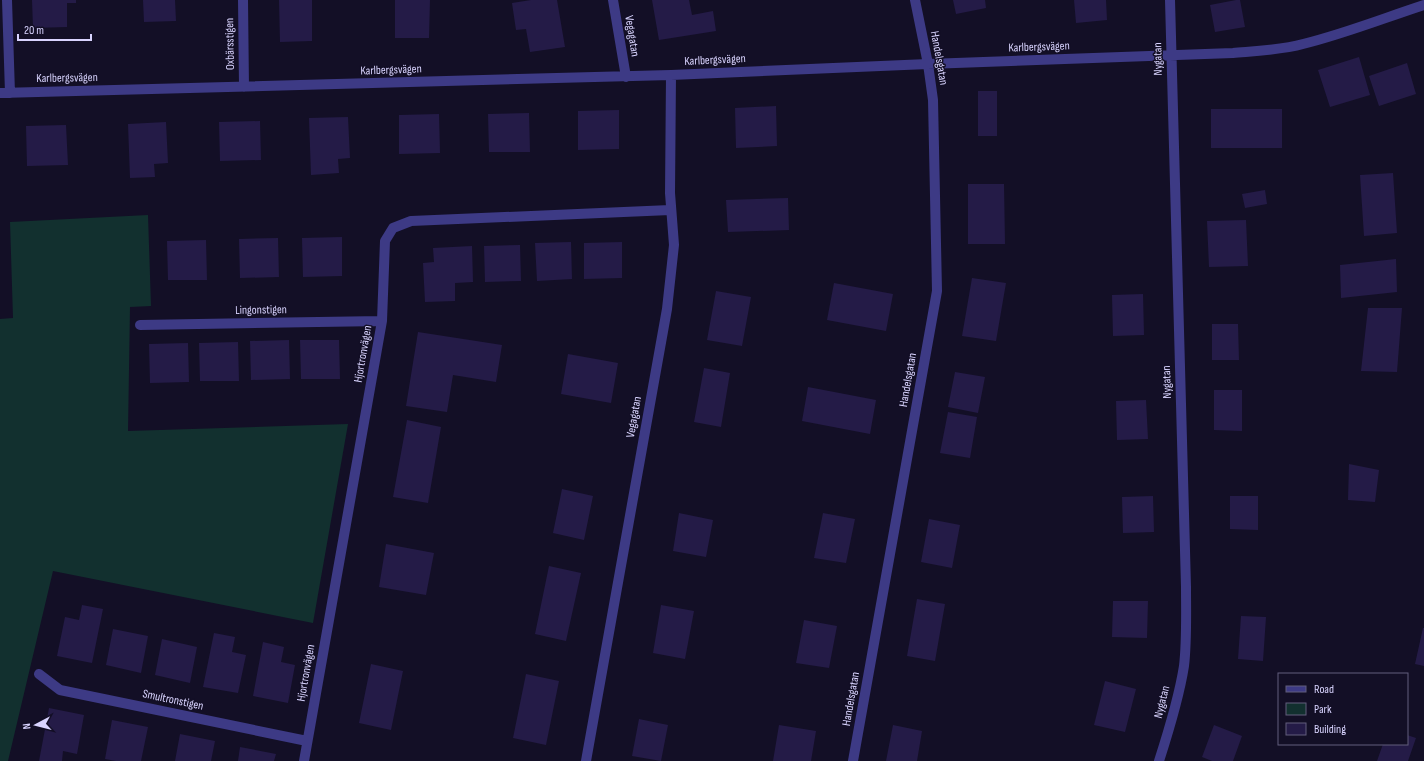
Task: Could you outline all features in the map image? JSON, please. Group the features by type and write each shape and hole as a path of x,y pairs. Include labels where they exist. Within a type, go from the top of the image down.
{"street":[{"path":"5,93 8,0"},
{"name":"Oxbärsstigen","path":"242,0 244,87"},
{"name":"Vegagatan","path":"613,0 626,77"},
{"name":"Handelsgatan","path":"853,761 936,291 933,100 928,64 915,0"},
{"name":"Nygatan","path":"1159,761 1174,710 1184,667 1186,634 1186,571 1170,0"},
{"name":"Karlbergsvägen","path":"5,93 626,77 1241,52 1279,49 1303,44 1424,5"},
{"name":"Vegagatan","path":"586,761 667,309 674,245 670,210 671,75"},
{"name":"Hjortronvägen","path":"304,761 382,321 384,241 393,228 412,221 670,210"},
{"name":"Lingonstigen","path":"140,325 382,321"},
{"name":"Smultronstigen","path":"39,674 60,690 307,741"}],"green space":[{"path":"148,215 151,306 130,307 128,431 348,424 313,623 53,571 8,761 0,761 0,319 13,318 10,222"}],"building":[{"path":"32,0 76,0 76,3 67,3 67,27 33,28"},
{"path":"143,0 175,0 176,21 144,22"},
{"path":"279,0 312,0 312,41 280,42"},
{"path":"395,0 430,0 429,38 395,38"},
{"path":"531,0 557,0 565,47 530,52 526,29 516,30 512,3"},
{"path":"652,0 689,0 692,15 713,11 716,31 659,40"},
{"path":"953,0 985,0 986,8 956,14"},
{"path":"1074,0 1106,0 1107,20 1076,23"},
{"path":"1240,0 1245,27 1215,32 1210,5"},
{"path":"1359,57 1370,95 1330,107 1318,70"},
{"path":"1407,63 1416,94 1379,106 1369,76"},
{"path":"978,91 997,91 997,136 978,136"},
{"path":"776,106 777,146 736,148 735,108"},
{"path":"1211,109 1282,109 1282,148 1211,148"},
{"path":"619,110 619,149 578,150 578,111"},
{"path":"529,113 530,152 489,152 488,114"},
{"path":"439,114 440,153 399,154 399,115"},
{"path":"348,117 350,158 338,159 339,173 311,175 309,118"},
{"path":"260,121 261,160 220,161 219,122"},
{"path":"166,122 168,163 154,164 155,177 130,178 128,124"},
{"path":"66,125 68,165 27,166 26,126"},
{"path":"1393,173 1397,233 1364,236 1360,175"},
{"path":"968,184 1004,184 1005,244 968,244"},
{"path":"1265,190 1267,204 1245,208 1242,194"},
{"path":"788,198 789,230 728,232 726,200"},
{"path":"1246,220 1248,266 1209,267 1207,221"},
{"path":"342,237 342,276 303,277 302,238"},
{"path":"278,238 279,277 240,278 239,239"},
{"path":"206,240 207,280 168,280 167,241"},
{"path":"571,242 572,279 537,281 535,243"},
{"path":"622,242 622,278 584,279 584,243"},
{"path":"520,245 521,281 485,282 484,246"},
{"path":"472,246 473,282 455,283 455,301 425,302 423,263 434,262 433,248"},
{"path":"1396,259 1397,292 1341,298 1340,265"},
{"path":"972,278 1006,283 996,341 962,336"},
{"path":"834,283 893,294 886,331 827,320"},
{"path":"716,291 751,297 742,346 707,340"},
{"path":"1143,294 1144,335 1113,336 1112,295"},
{"path":"1368,308 1402,308 1397,372 1361,371"},
{"path":"1212,324 1238,324 1239,360 1212,360"},
{"path":"418,332 502,345 496,382 453,375 447,412 406,406"},
{"path":"289,340 290,379 251,380 250,341"},
{"path":"300,340 339,340 340,379 301,379"},
{"path":"238,342 239,381 200,381 199,343"},
{"path":"188,343 189,382 150,383 149,344"},
{"path":"568,354 618,363 611,403 561,394"},
{"path":"704,368 730,373 721,427 694,422"},
{"path":"955,372 985,377 978,413 948,407"},
{"path":"808,387 876,400 870,434 802,421"},
{"path":"1214,390 1242,390 1242,431 1214,430"},
{"path":"1146,400 1148,439 1117,440 1116,401"},
{"path":"948,412 977,417 970,458 940,453"},
{"path":"407,420 441,427 428,503 393,497"},
{"path":"1349,464 1379,470 1375,502 1348,500"},
{"path":"562,489 593,496 584,540 553,533"},
{"path":"1153,496 1154,532 1123,533 1122,497"},
{"path":"1230,496 1258,496 1258,530 1230,529"},
{"path":"679,513 713,520 706,557 673,551"},
{"path":"823,513 855,519 846,563 814,558"},
{"path":"929,519 960,525 952,568 921,562"},
{"path":"386,544 434,553 426,595 379,587"},
{"path":"549,566 581,573 566,641 535,634"},
{"path":"917,599 945,604 935,661 907,656"},
{"path":"1113,601 1148,601 1147,638 1112,637"},
{"path":"82,605 103,609 92,663 57,656 65,617 79,620"},
{"path":"661,605 694,611 685,659 653,653"},
{"path":"1241,616 1266,617 1263,661 1238,659"},
{"path":"804,620 837,626 829,668 796,663"},
{"path":"1424,628 1424,666 1415,664"},
{"path":"113,629 148,636 141,673 106,665"},
{"path":"214,633 235,637 232,652 246,655 238,693 203,687"},
{"path":"162,639 197,647 190,683 155,675"},
{"path":"263,642 284,647 281,662 295,665 288,703 253,696"},
{"path":"371,664 403,671 391,730 359,723"},
{"path":"526,674 559,681 546,745 513,738"},
{"path":"1105,681 1136,689 1125,732 1094,725"},
{"path":"49,708 84,715 77,754 63,751 62,761 39,761"},
{"path":"639,719 668,725 661,761 632,756"},
{"path":"112,720 148,727 141,761 116,761 105,759"},
{"path":"779,725 816,731 811,761 773,761"},
{"path":"893,725 922,731 917,761 886,761"},
{"path":"1214,725 1242,736 1233,761 1212,761 1202,757"},
{"path":"180,734 215,741 211,761 175,761"},
{"path":"1408,735 1416,738 1408,761 1377,761 1383,745 1408,745"},
{"path":"240,747 276,754 274,761 238,761"}]}
